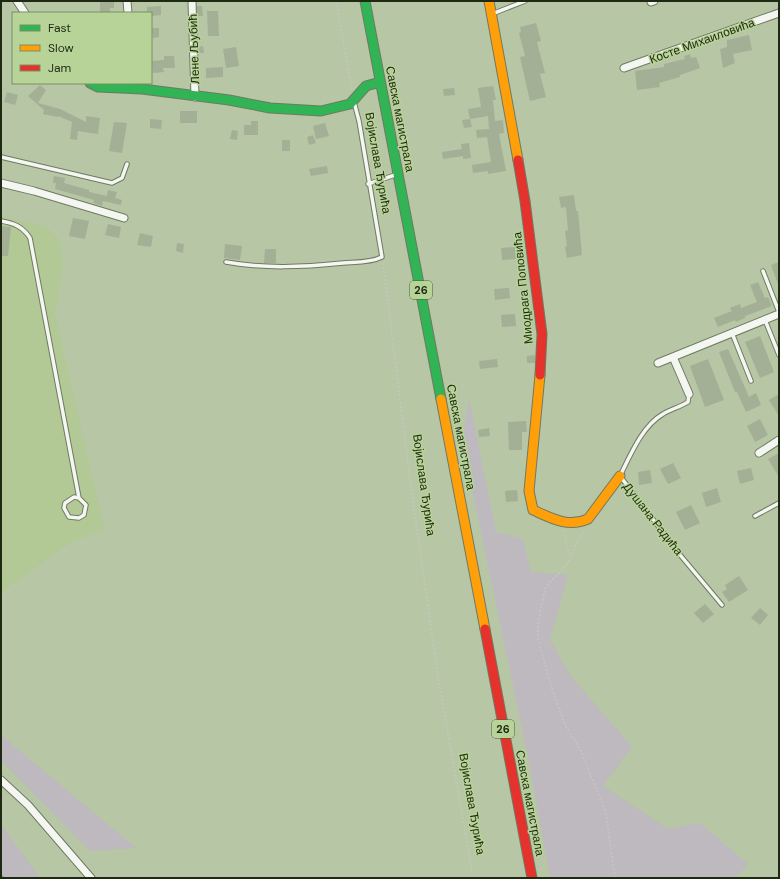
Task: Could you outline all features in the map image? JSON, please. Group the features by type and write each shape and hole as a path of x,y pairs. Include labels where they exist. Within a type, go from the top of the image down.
{"street":[{"path":"17,1 24,12"},
{"path":"127,1 128,12"},
{"name":"Лене Љубић","path":"192,1 195,97"},
{"name":"Савска магистрала","path":"365,1 532,878"},
{"name":"Миодрага Поповића","path":"490,1 525,202 542,334 540,389 529,491 533,510 560,522 577,523 588,519"},
{"name":"Косте Михаиловића","path":"624,68 779,13"},
{"name":"Војислава Ђурића","path":"92,84 104,88 133,86 195,97 309,111 335,109 354,101 366,86 380,82"},
{"path":"1,183 34,191 124,218"},
{"path":"658,363 779,313"},
{"name":"Душана Радића","path":"673,357 689,394"},
{"path":"759,453 779,440"},
{"path":"588,519 620,476"},
{"path":"1,780 28,805 91,878"}],"lane":[{"path":"492,14 525,1"},
{"name":"Војислава Ђурића","path":"354,101 359,121 368,184 382,257"},
{"path":"1,157 112,183 122,178 127,164"},
{"path":"368,184 398,174"},
{"path":"1,221 19,226 25,230 30,238 79,498 83,500 86,510 79,518 74,519 66,513 65,503 74,497 79,498"},
{"path":"226,262 250,266 299,267 370,261 382,257"},
{"path":"763,271 779,313"},
{"path":"765,320 779,355"},
{"path":"732,333 751,381"},
{"name":"Душана Радића","path":"689,394 688,402 661,415 650,426 640,440 620,476 681,556 722,605"},
{"path":"755,516 779,503"}],"path":[{"path":"336,1 354,101"},
{"name":"Војислава Ђурића","path":"382,257 409,473 439,683 472,871"},
{"path":"588,519 562,572 549,583 545,589 538,623 538,638 551,686 565,725 581,751 606,813 614,878"},
{"path":"560,522 566,536 570,558"}],"shaded area":[{"path":"1,216 46,227 60,240 63,264 55,314 104,528 70,543 1,592"},
{"path":"469,398 496,532 523,539 531,572 568,575 550,640 570,675 632,747 603,786 668,829 700,823 747,863 743,870 734,878 550,878 529,762 462,441"},
{"path":"1,735 136,848 90,851 1,760"},
{"path":"1,824 40,878 1,878"}],"building":[{"path":"100,1 114,1 114,8 110,8 110,12 100,12"},
{"path":"161,6 161,15 152,16 152,12 147,12 147,7"},
{"path":"197,6 202,6 203,16 197,16"},
{"path":"207,11 218,11 219,36 208,36"},
{"path":"536,23 541,41 537,42 545,73 540,74 546,97 530,101 520,57 525,56 519,33 521,32 520,27"},
{"path":"152,28 159,28 159,37 153,38"},
{"path":"749,35 752,50 733,54 735,63 723,68 720,49 727,47 727,40"},
{"path":"203,46 204,53 199,53 198,47"},
{"path":"236,47 239,66 226,68 223,49"},
{"path":"690,54 691,58 696,57 700,68 680,75 680,77 659,83 660,87 637,90 635,71 664,67 664,64 685,59 684,56"},
{"path":"164,56 174,56 175,68 163,68 164,72 153,73 152,61 164,60"},
{"path":"223,67 223,77 206,78 206,68"},
{"path":"40,85 46,90 38,103 60,109 86,122 86,116 100,118 98,134 78,131 77,140 70,139 72,122 58,116 43,114 44,110 28,96"},
{"path":"493,86 496,100 493,100 495,121 503,120 504,133 499,134 506,171 488,174 488,171 473,173 472,165 491,162 487,137 477,138 476,130 489,129 488,116 470,119 468,109 481,107 478,88"},
{"path":"454,88 455,95 444,96 443,89"},
{"path":"7,92 18,95 15,105 4,102"},
{"path":"180,111 197,111 197,123 180,123"},
{"path":"150,119 162,120 161,129 150,128"},
{"path":"470,119 472,127 464,128 462,120"},
{"path":"251,121 258,121 258,135 244,135 244,125 251,125"},
{"path":"114,122 127,123 122,153 109,151"},
{"path":"325,123 329,136 316,139 313,126"},
{"path":"232,130 238,131 237,140 230,139"},
{"path":"313,135 316,143 309,145 307,137"},
{"path":"282,140 290,140 290,151 282,151"},
{"path":"469,143 471,158 463,159 463,156 443,159 442,152 462,149 461,144"},
{"path":"327,166 328,173 311,176 309,169"},
{"path":"54,176 65,178 64,183 89,190 89,192 107,196 108,190 117,192 115,198 122,200 121,205 103,201 102,206 93,203 94,200 55,189 56,183 53,183"},
{"path":"574,195 576,211 578,211 582,255 567,258 565,247 567,246 565,231 568,230 566,207 561,208 559,197"},
{"path":"73,218 89,221 85,239 69,236"},
{"path":"108,224 121,227 119,238 105,235"},
{"path":"1,226 11,227 8,256 1,256"},
{"path":"140,233 153,236 151,247 137,245"},
{"path":"177,243 184,244 183,253 176,251"},
{"path":"225,244 242,246 240,260 224,258"},
{"path":"515,247 516,259 502,260 501,248"},
{"path":"265,249 276,249 276,263 264,263"},
{"path":"779,262 779,284 778,284 771,265"},
{"path":"758,282 765,298 768,297 772,306 745,316 745,318 736,322 735,320 718,327 714,318 732,311 730,308 740,304 741,308 757,302 750,285"},
{"path":"509,288 510,298 495,300 494,289"},
{"path":"515,314 516,326 502,327 501,315"},
{"path":"760,336 774,372 760,378 745,342"},
{"path":"728,349 749,397 756,393 761,405 746,412 737,392 735,392 719,352"},
{"path":"535,355 535,363 527,363 527,356"},
{"path":"497,359 498,367 480,369 479,361"},
{"path":"708,359 724,400 705,407 690,366"},
{"path":"779,394 779,416 769,400"},
{"path":"760,419 768,435 755,442 747,426"},
{"path":"526,421 527,432 522,432 522,450 509,450 508,422"},
{"path":"489,428 490,436 479,437 478,430"},
{"path":"779,453 779,477 768,459"},
{"path":"673,463 681,478 668,484 660,469"},
{"path":"751,468 754,480 740,484 737,471"},
{"path":"650,470 652,483 639,485 638,472"},
{"path":"717,488 721,502 706,507 702,493"},
{"path":"517,490 518,501 506,502 505,491"},
{"path":"691,505 700,523 685,530 676,512"},
{"path":"739,576 748,590 729,602 722,592 727,589 725,585"},
{"path":"705,604 714,614 703,623 694,613"},
{"path":"760,608 768,615 760,625 751,618"}],"traffic: fast":[{"path":"365,1 441,399"},
{"path":"92,84 98,87 142,89 229,100 270,108 321,111 350,104 366,86 380,82"}],"traffic: slow":[{"path":"489,1 518,160"},
{"path":"540,375 529,491 533,510 560,521 574,523 581,522 588,519 620,476"},
{"path":"441,399 485,629"}],"traffic: jam":[{"path":"518,160 525,201 542,334 540,375"},
{"path":"485,629 532,878"}]}
